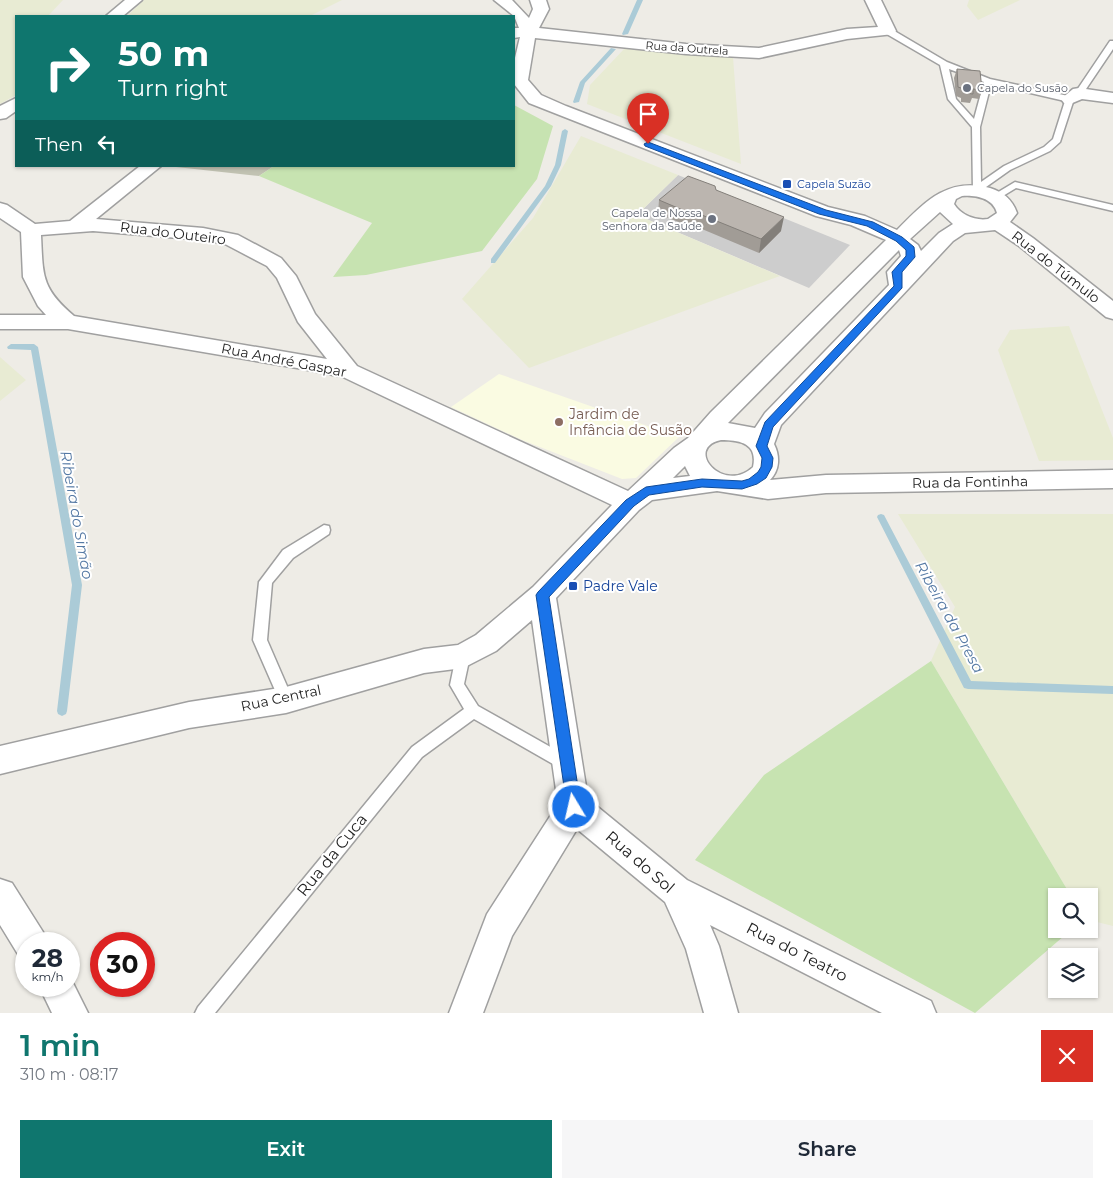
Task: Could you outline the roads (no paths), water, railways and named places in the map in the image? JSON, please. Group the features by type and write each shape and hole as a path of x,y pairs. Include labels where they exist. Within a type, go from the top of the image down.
{"street":[{"path":"115,15 134,0"},
{"path":"502,0 512,6 524,22 521,33 520,81 535,98 569,114 899,243 923,245 937,233 947,229 989,224 1005,219 1006,208 995,197 976,190 958,191 946,198 899,243"},
{"path":"521,33 541,9 538,0"},
{"path":"873,0 888,31"},
{"name":"Rua da Outrela","path":"521,33 686,49 758,53 847,34 888,31"},
{"path":"1074,96 1113,98"},
{"path":"0,114 15,104"},
{"path":"0,114 15,109"},
{"path":"77,226 151,167"},
{"name":"Rua do Túmulo","path":"946,198 944,204 952,215 960,220 989,224 1026,242 1113,312"},
{"path":"0,209 30,230 33,277 49,306 68,322"},
{"name":"Rua do Outeiro","path":"30,230 93,225 203,234 231,240 274,262 286,276 306,316 349,371"},
{"path":"826,484 784,468 764,450 748,435 736,432 713,432 700,440 693,452 693,461 698,470 716,482 742,485 753,482 762,475 767,467 764,450 766,429 773,419 946,237 960,228"},
{"path":"899,243 911,257 897,272 899,286"},
{"name":"Rua Central","path":"0,760 189,715 286,700 424,661 463,656 486,643 542,595 670,465 700,440 719,418 899,243"},
{"name":"Rua André Gaspar","path":"0,322 68,322 303,361 349,371 638,497"},
{"name":"Rua da Fontinha","path":"742,485 768,490 826,484 1113,479"},
{"path":"638,497 716,482"},
{"path":"466,1013 499,926 574,807 542,595"},
{"name":"Rua do Sol","path":"574,807 676,892 702,946 721,1013"},
{"name":"Rua do Teatro","path":"676,892 919,1013"},
{"path":"0,895 23,932"},
{"path":"62,997 71,1013"}],"lane":[{"path":"888,31 944,64 988,81 1074,96"},
{"path":"976,190 1007,168 1048,149 1057,140 1074,96 1113,43"},
{"path":"944,64 952,100 976,127"},
{"path":"976,190 976,127 988,81"},
{"path":"995,197 1015,185 1113,208"},
{"path":"286,700 260,640 266,582 288,554 324,530"},
{"path":"463,656 456,685 473,711 568,764"},
{"name":"Rua da Cuca","path":"204,1013 417,752 473,711"}],"waterway":[{"name":"Ribeira da Presa","path":"625,34 640,0"},
{"name":"Ribeira da Presa","path":"576,102 582,83 613,49"},
{"name":"Ribeira da Presa","path":"493,261 548,186 558,165 565,131"},
{"name":"Ribeira do Simão","path":"11,347 34,347 77,585 62,711"},
{"name":"Ribeira da Presa","path":"881,517 968,685 1113,690"}],"place":[{"name":"Capela do Susão","path":"967,88"},
{"name":"Capela Suzão","path":"787,184"},
{"name":"Capela de Nossa Senhora da Saúde","path":"712,219"},
{"name":"Jardim de Infância de Susão","path":"559,422"},
{"name":"Padre Vale","path":"573,586"}]}
